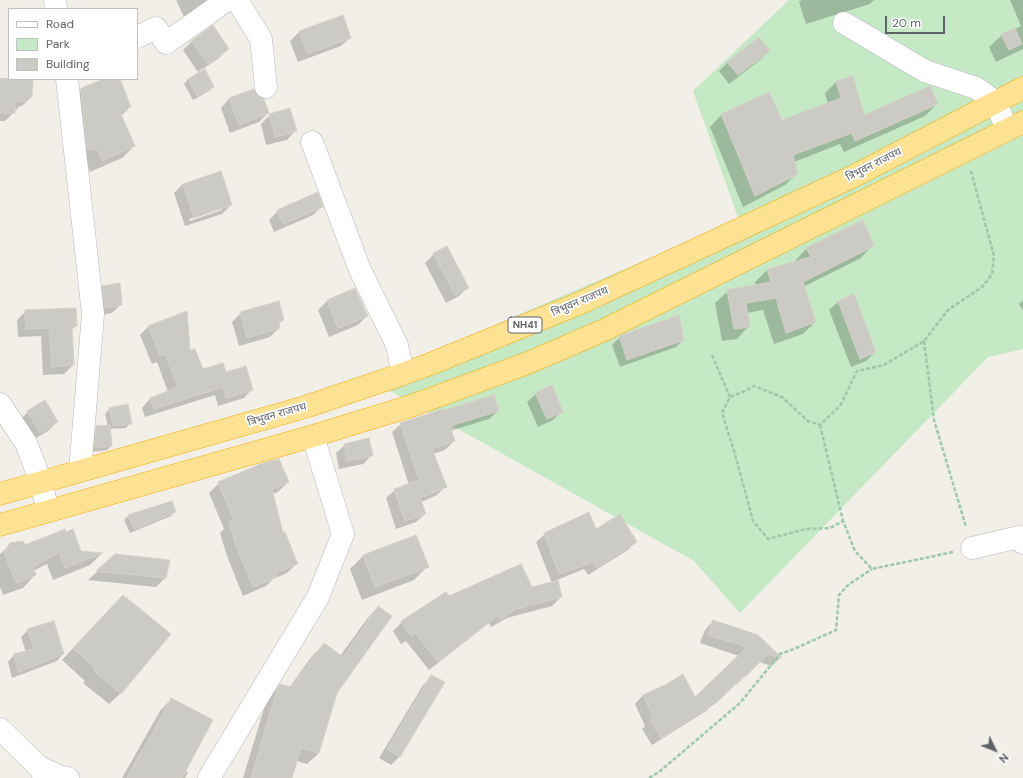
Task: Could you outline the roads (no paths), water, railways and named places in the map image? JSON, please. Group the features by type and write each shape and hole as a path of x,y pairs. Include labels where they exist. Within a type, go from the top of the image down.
{"highway":[{"name":"त्रिभुवन राजपथ","path":"0,494 305,407 403,374 578,304 667,263 854,176 1023,88"},
{"path":"0,525 313,436 425,402 528,363 609,328 1015,126"}],"street":[{"path":"138,37 156,28 166,44 227,0"},
{"path":"238,0 261,39 266,87"},
{"path":"844,23 925,71 976,88 996,102 1015,126"},
{"path":"66,80 93,314 80,471"},
{"path":"312,142 360,270 397,345 403,374"},
{"path":"0,404 26,443 41,482 48,511"},
{"path":"209,778 318,597 343,534 313,436"},
{"path":"972,548 1019,537 1023,543"},
{"path":"0,729 42,772 68,778"}]}
